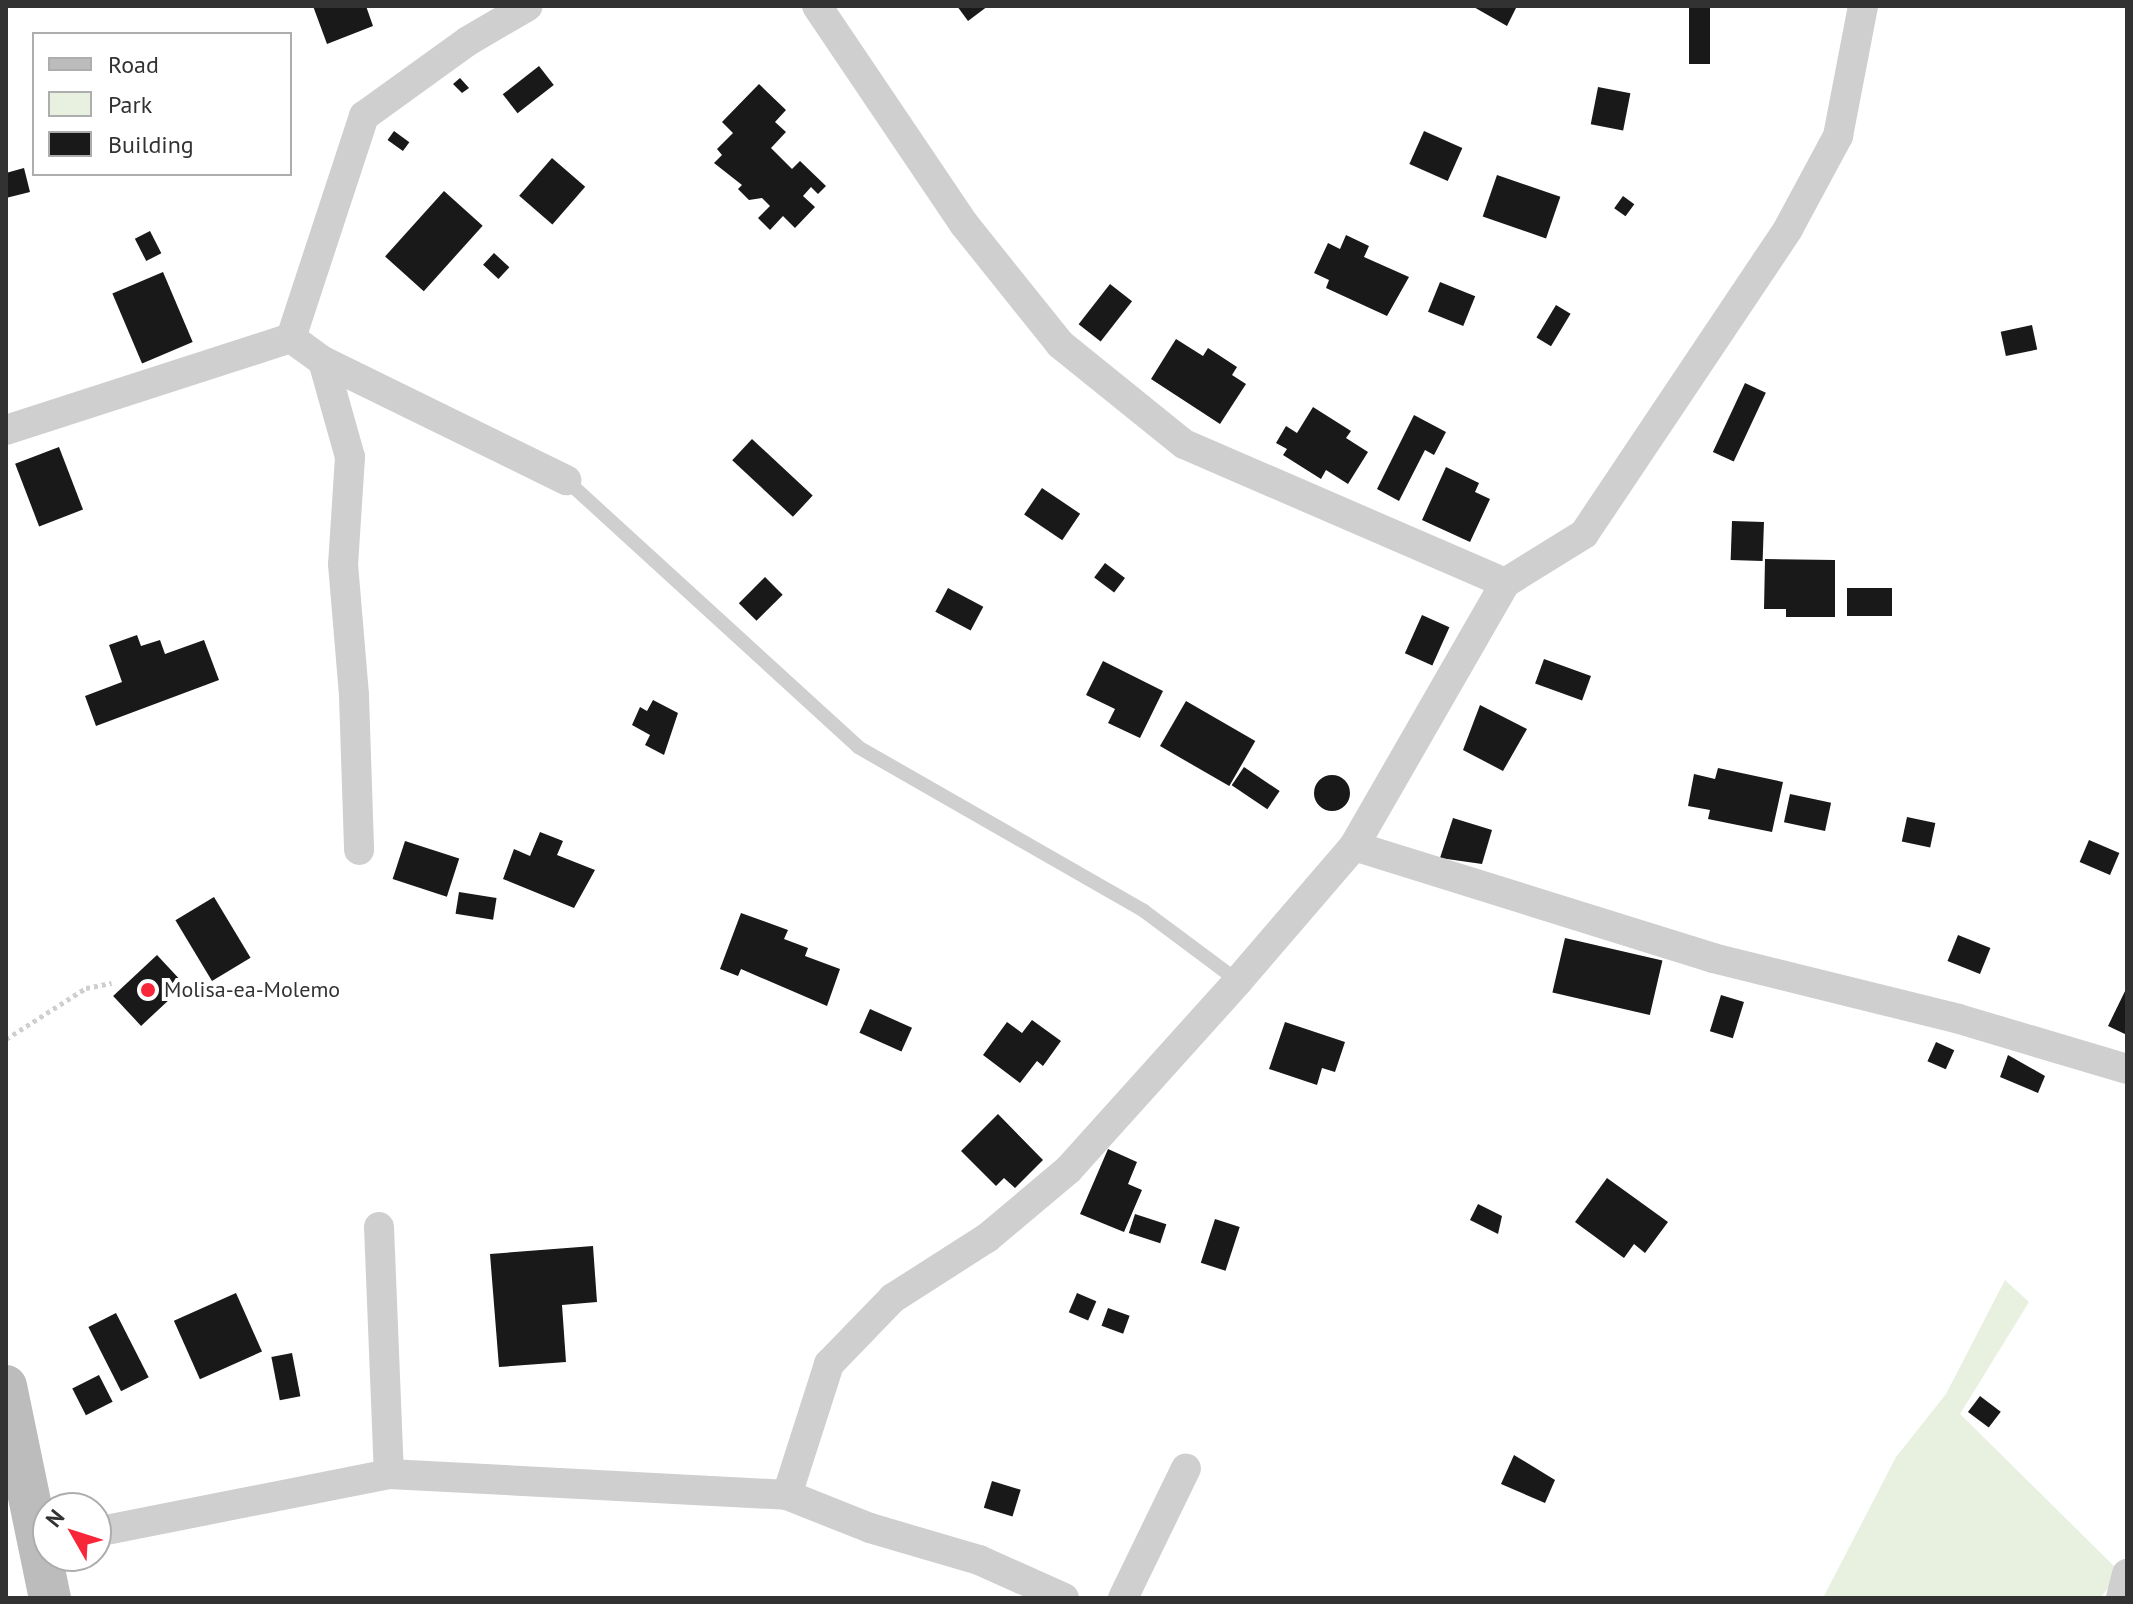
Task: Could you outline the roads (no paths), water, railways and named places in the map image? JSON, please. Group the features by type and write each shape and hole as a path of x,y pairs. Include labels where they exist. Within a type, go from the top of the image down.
{"main road":[{"path":"6,1386 32,1498"},
{"path":"47,1572 50,1598"}],"street":[{"path":"291,338 364,116 468,41 528,6"},
{"path":"817,6 964,224 1060,344 1184,444 1505,583"},
{"path":"787,1495 829,1364 893,1298 987,1238 1068,1170 1354,846 1505,583 1584,534 1788,229 1838,136 1863,6"},
{"path":"291,338 323,361 566,480"},
{"path":"6,430 291,338"},
{"path":"323,361 350,457 343,564 354,696 359,850"},
{"path":"1354,846 1713,958 1959,1019 2127,1069"},
{"path":"379,1227 389,1474"},
{"path":"1123,1598 1186,1468"},
{"path":"112,1529 389,1474 787,1495 870,1528 979,1560 1064,1598"},
{"path":"2121,1598 2127,1574"}],"lane":[{"path":"566,480 858,747 1144,911 1238,981"}],"place":[{"name":"Molisa-ea-Molemo","path":"148,990"}]}
